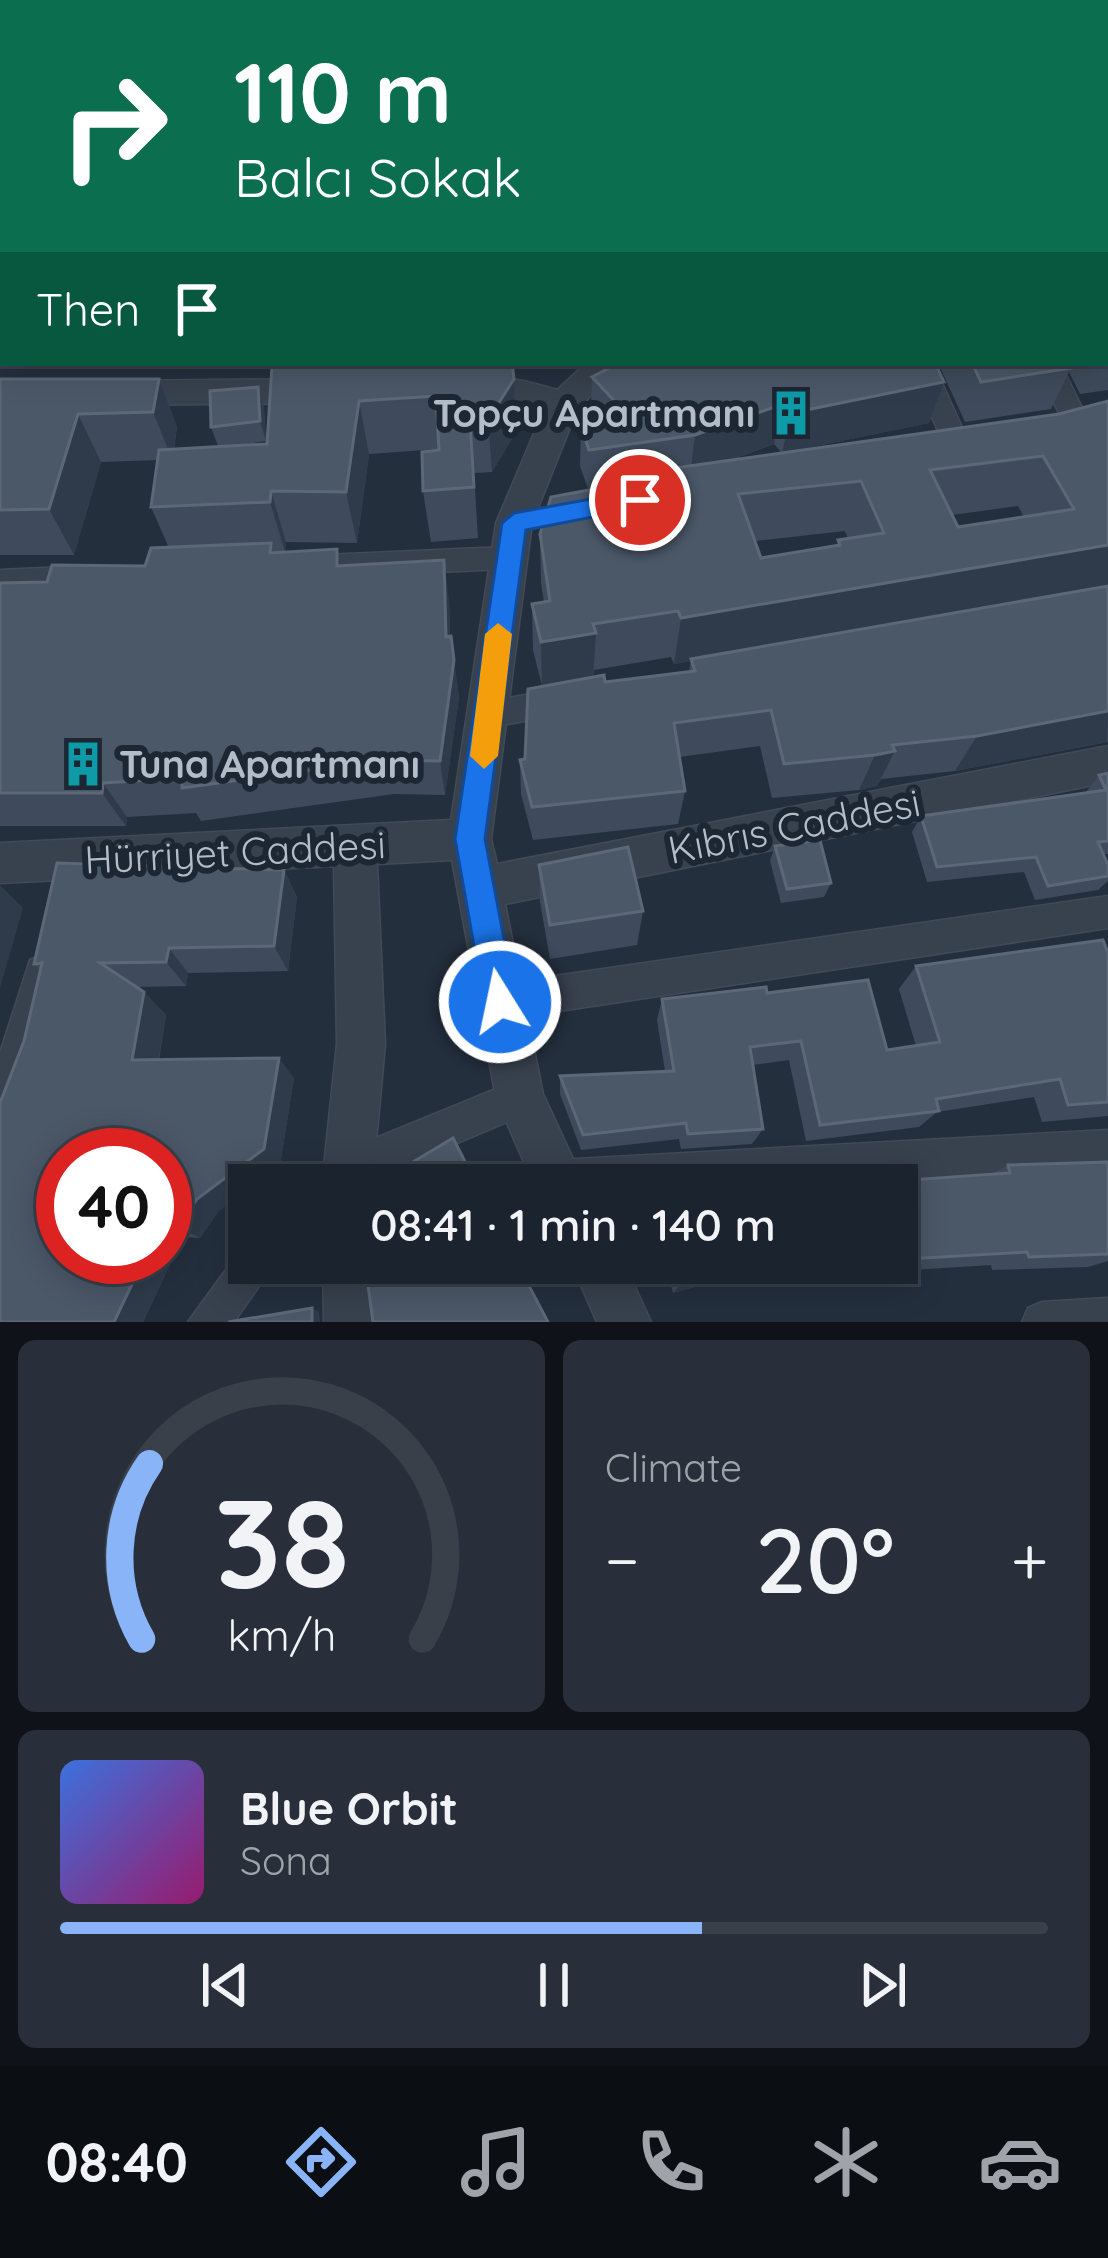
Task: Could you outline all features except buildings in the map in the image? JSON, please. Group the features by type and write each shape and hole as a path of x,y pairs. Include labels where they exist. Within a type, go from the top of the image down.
{"street":[{"path":"551,1164 520,1098 470,839 523,532 563,404 603,366"},
{"path":"921,366 954,441"},
{"path":"1048,366 1065,422 1108,415"},
{"path":"424,390 518,389 563,404"},
{"path":"71,393 353,391"},
{"path":"266,568 523,532"},
{"path":"0,581 111,576"},
{"path":"491,714 607,693"},
{"name":"Kıbrıs Caddesi","path":"480,888 1108,764"},
{"name":"Hürriyet Caddesi","path":"0,863 63,878 470,839"},
{"path":"344,1164 361,1044 355,848"},
{"path":"500,1002 1108,913"},
{"path":"0,1116 50,935"},
{"path":"377,1164 520,1098"},
{"path":"858,1164 1108,1149"},
{"path":"208,1322 238,1284"},
{"path":"350,1284 351,1322"},
{"path":"607,1284 624,1322"},
{"path":"1042,1322 1108,1318"}],"slow traffic":[{"path":"484,756 498,634"}],"place":[{"name":"Topçu Apartmanı","path":"791,413"},
{"name":"Tuna Apartmanı","path":"83,764"}],"route":[{"path":"500,1002 470,839 491,714 505,558 514,523 640,500"}]}
